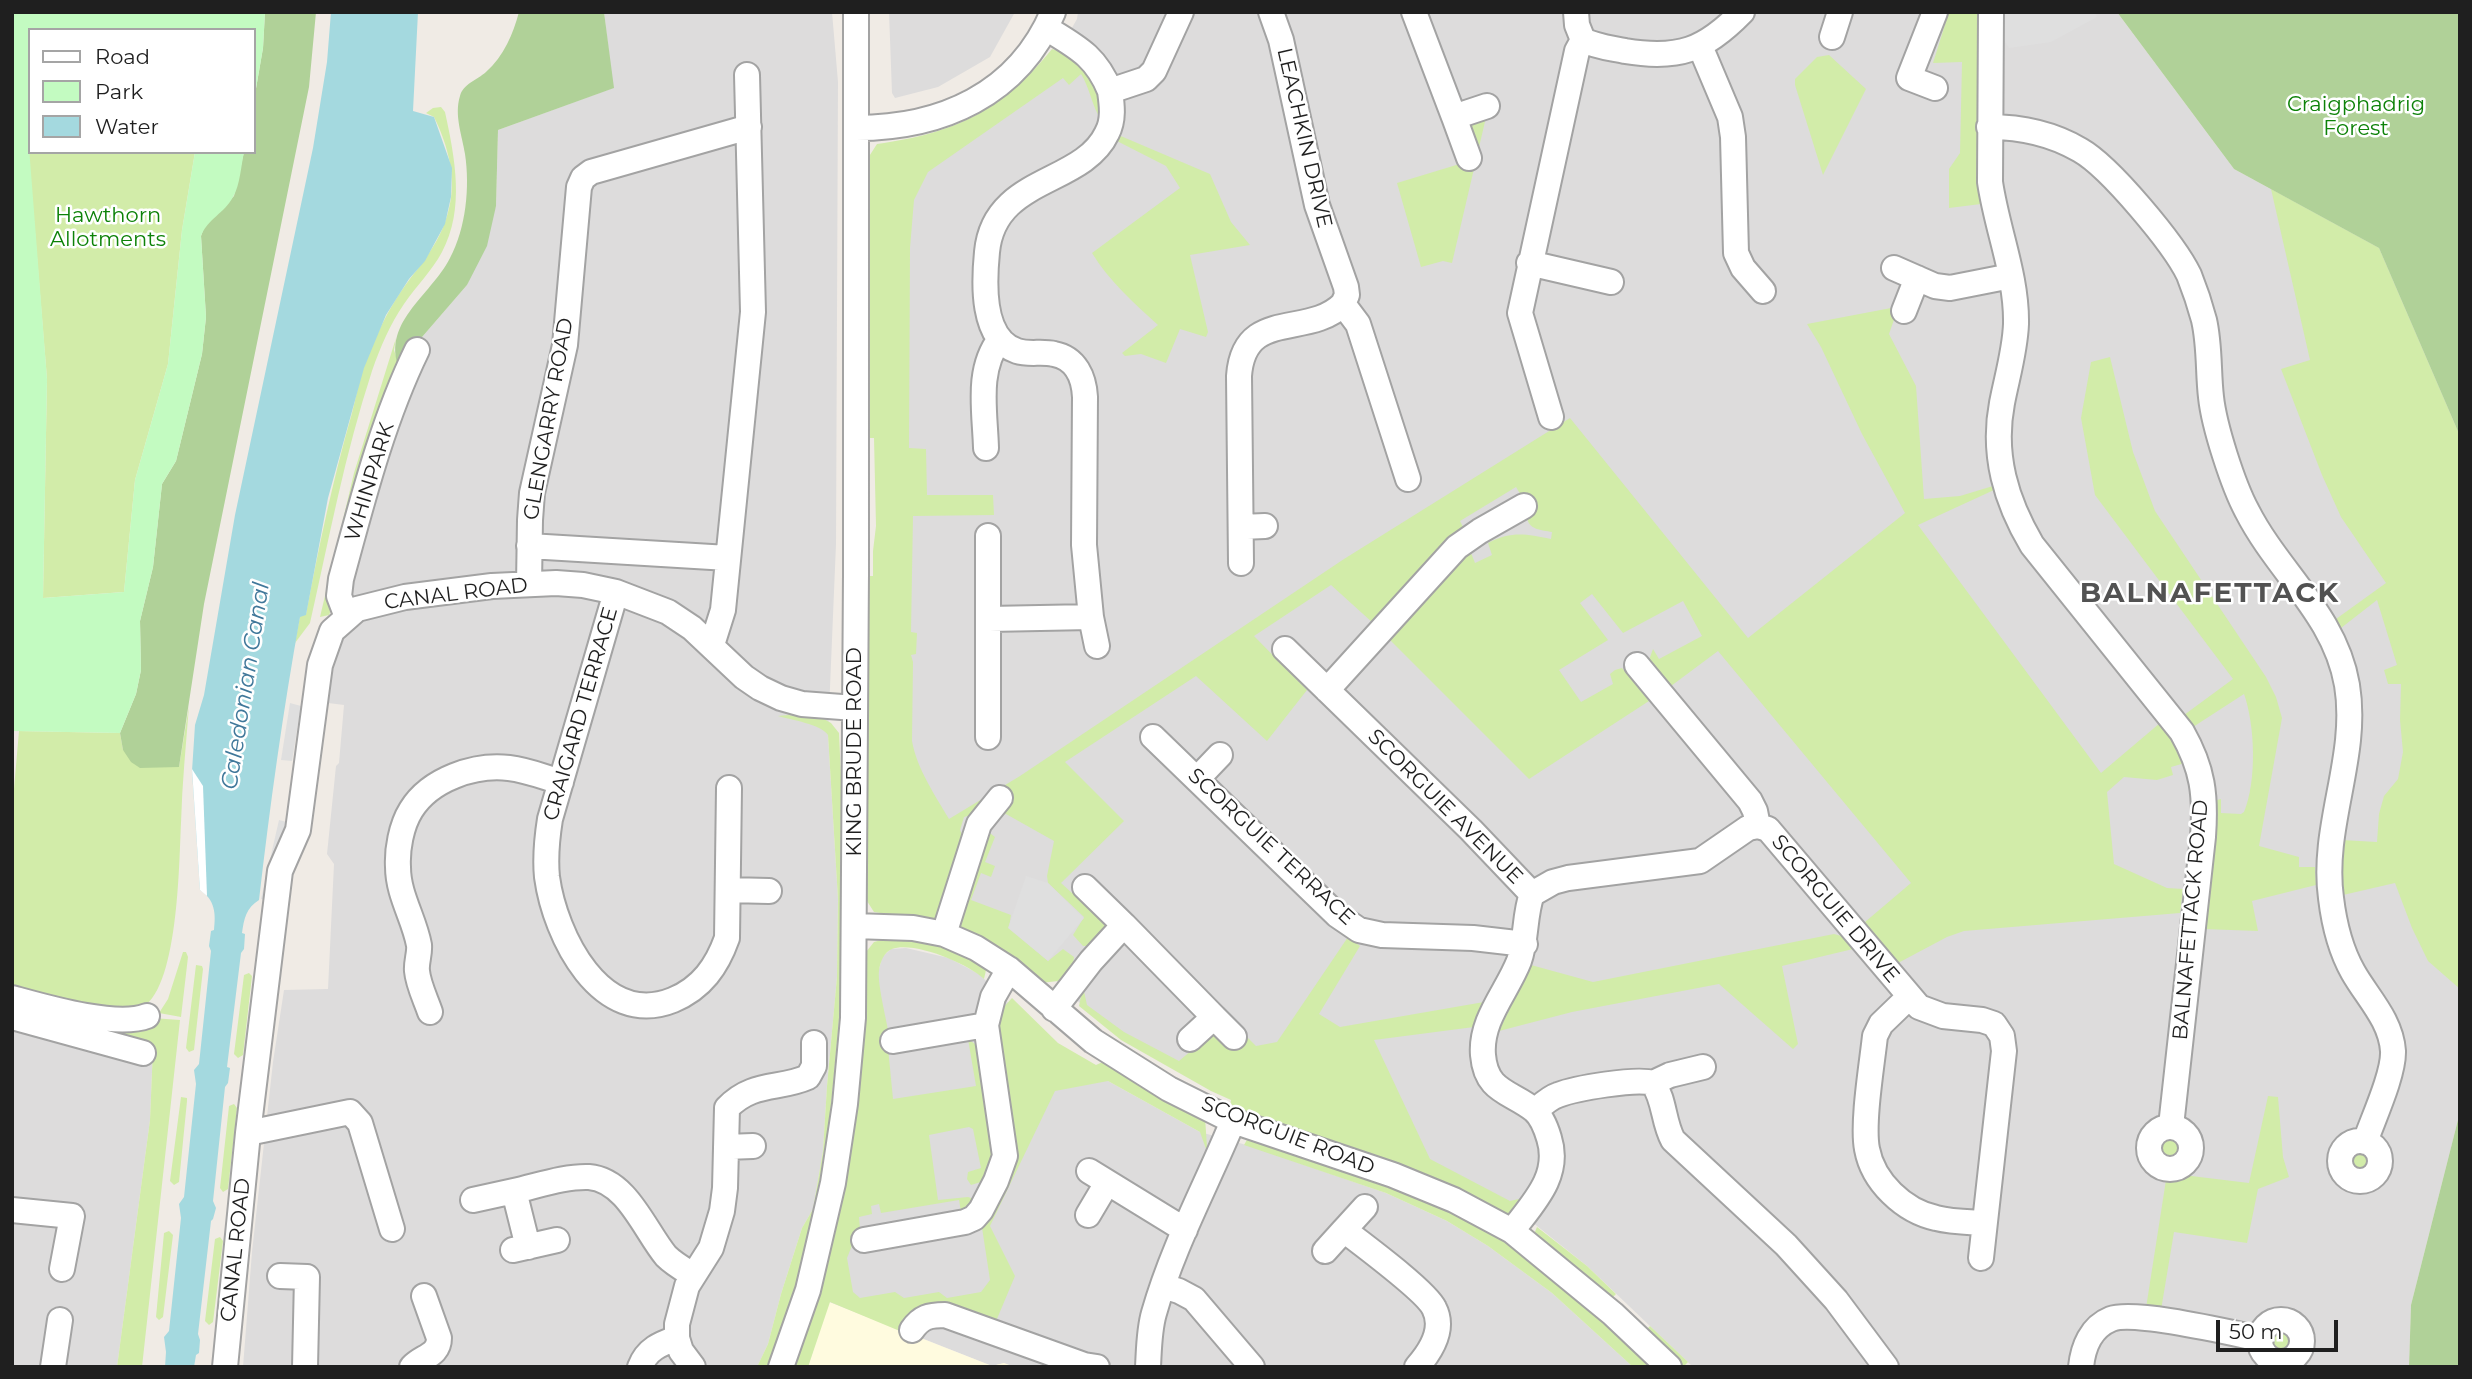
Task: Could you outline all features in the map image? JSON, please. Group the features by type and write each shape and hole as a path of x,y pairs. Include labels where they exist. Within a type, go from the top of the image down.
{"street":[{"name":"KING BRUDE ROAD","path":"781,1367 815,1261 840,1144 852,1029 856,12"},
{"path":"1110,91 1146,79 1154,71 1181,12"},
{"name":"LEACHKIN DRIVE","path":"1271,12 1281,40 1317,205 1346,287 1347,295 1343,304 1358,324 1408,479"},
{"path":"1414,12 1469,158"},
{"path":"1576,12 1577,25 1583,40 1601,47 1658,55 1700,47 1724,30 1742,12"},
{"path":"1832,37 1840,12"},
{"path":"1935,12 1909,78 1935,88"},
{"name":"BALNAFETTACK ROAD","path":"1991,12 1990,182 2011,276 2016,325 1999,436 2000,466 2006,491 2016,518 2032,545 2182,732 2195,755 2203,783 2203,836 2171,1126"},
{"path":"856,128 883,128 916,123 941,117 964,107 1007,77 1049,20 1092,58 1104,75 1110,91 1111,121 1107,134 1097,149 1080,162 1026,190 1009,205 997,220 989,237 987,252 987,314 994,333 1014,350 1054,354 1066,358 1080,373 1083,383 1084,545 1091,617 1097,646"},
{"path":"1553,403 1520,313 1577,51 1583,40"},
{"path":"1700,47 1730,117 1733,137 1736,253 1743,268 1763,291"},
{"path":"712,645 723,610 753,312 747,75"},
{"path":"1454,117 1487,106"},
{"path":"1989,127 2032,130 2059,139 2082,151 2105,169 2137,205 2188,273 2205,324 2213,413 2236,486 2247,512 2329,631 2339,654 2347,684 2350,712 2348,741 2330,842 2328,867 2331,899 2344,954 2388,1028 2393,1051 2390,1070 2365,1142"},
{"name":"GLENGARRY ROAD","path":"529,584 532,493 565,345 577,199 583,178 591,172 749,128"},
{"path":"1529,263 1600,286"},
{"path":"1894,268 1935,286 1950,288 2011,276"},
{"path":"1904,311 1917,278"},
{"path":"1241,564 1253,527 1239,376 1244,349 1255,337 1268,331 1326,316 1343,304"},
{"path":"986,448 984,376 987,361 1000,339"},
{"name":"WHINPARK","path":"347,617 339,596 341,579 384,432 417,350"},
{"path":"1327,690 1457,547 1524,506"},
{"path":"988,536 988,737"},
{"path":"529,546 727,558"},
{"name":"CANAL ROAD","path":"225,1367 248,1133 280,871 298,830 320,665 332,631 357,609 404,597 492,586 583,585 616,592 667,612 692,628 744,677 781,698 802,704 855,708"},
{"name":"CRAIGARD TERRACE","path":"616,592 550,819 546,847 551,900 559,921 581,965 601,989 619,1001 639,1006 663,1003 685,995 706,979 720,957 727,938 729,788"},
{"path":"989,619 1091,617"},
{"name":"SCORGUIE AVENUE","path":"1285,649 1471,830 1532,894 1525,944 1489,1019 1483,1036 1482,1055 1494,1086 1535,1111"},
{"name":"SCORGUIE DRIVE","path":"1637,665 1750,801 1758,826"},
{"name":"SCORGUIE TERRACE","path":"1153,737 1337,915 1359,929 1382,935 1473,938 1525,944"},
{"path":"1198,778 1220,755"},
{"path":"430,1012 417,972 419,946 402,896 398,870 399,849 410,811 425,794 447,779 470,770 510,768 561,782"},
{"path":"944,934 979,824 1000,798"},
{"name":"SCORGUIE DRIVE","path":"1532,894 1553,882 1568,878 1700,861 1738,834 1758,826 1768,829 1919,1007 1942,1016 1982,1020 1994,1024 2002,1036 2004,1051 1981,1258"},
{"path":"1085,887 1234,1037"},
{"path":"728,890 769,891"},
{"path":"1054,1009 1091,961 1124,925"},
{"name":"SCORGUIE ROAD","path":"854,926 913,928 944,934 976,948 1009,969 1093,1041 1131,1067 1233,1121 1393,1175 1454,1200 1512,1231 1613,1314 1669,1367"},
{"path":"864,1240 965,1222 981,1210 1005,1156 986,1025 993,997 1009,969"},
{"name":"SCORGUIE DRIVE","path":"1909,997 1881,1024 1875,1036 1866,1131 1867,1149 1873,1168 1884,1185 1915,1211 1936,1218 1984,1223"},
{"path":"12,998 106,1019 124,1020 147,1016"},
{"path":"12,1017 142,1053"},
{"path":"1190,1039 1214,1017"},
{"path":"893,1041 986,1025"},
{"path":"693,1367 681,1351 677,1324 683,1298 693,1275 711,1248 716,1232 725,1188 727,1108 734,1100 761,1087 808,1077 814,1066 814,1043"},
{"path":"1512,1231 1545,1188 1552,1170 1553,1151 1546,1128 1535,1111 1560,1094 1634,1080 1653,1083 1670,1074 1703,1067"},
{"path":"1653,1083 1673,1140 1786,1245 1836,1300 1886,1367"},
{"path":"248,1133 350,1112 360,1123 392,1229"},
{"path":"1148,1367 1153,1315 1163,1286 1233,1121"},
{"path":"726,1147 753,1146"},
{"path":"1088,1215 1098,1177 1185,1230"},
{"path":"473,1200 571,1179 598,1179 621,1194 667,1256 677,1266 693,1275"},
{"path":"514,1191 520,1248 557,1240"},
{"path":"1325,1251 1365,1207"},
{"path":"12,1210 80,1217 62,1269"},
{"path":"1344,1230 1423,1294 1434,1308 1438,1326 1435,1342 1418,1367"},
{"path":"280,1276 307,1277 305,1367"},
{"path":"1163,1286 1194,1299 1252,1367"},
{"path":"412,1367 433,1353 439,1345 424,1296"},
{"path":"912,1330 919,1320 930,1315 945,1315 1084,1365 1097,1367"},
{"path":"2081,1367 2087,1341 2096,1328 2112,1319 2149,1319 2261,1339"},
{"path":"53,1367 60,1320"},
{"path":"640,1367 648,1352 661,1343 677,1338"}],"shaded area":[{"path":"604,12 832,12 838,82 836,544 828,735 838,899 837,977 823,1151 813,1209 802,1228 768,1344 757,1367 243,1367 252,1252 273,1062 284,990 328,989 334,864 327,854 344,705 320,702 333,649 348,633 333,620 331,610 345,558 416,344 467,285 496,206 498,130 613,88"},
{"path":"889,12 1015,12 990,57 938,87 895,98 892,93"},
{"path":"1078,12 2117,12 2234,169 2379,248 2460,436 2460,1112 2411,1305 2409,1367 1693,1367 1587,1266 1512,1206 1333,1132 1121,1035 1082,1005 1044,969 890,902 889,151 956,134 1052,63 1077,19"},
{"path":"1997,12 2095,12 2097,17 2051,42 2009,48 1996,30"},
{"path":"290,703 301,706 292,761 281,760"},
{"path":"279,820 291,823 273,901 261,899"},
{"path":"1026,876 1048,883 1084,918 1048,961 1008,928"},
{"path":"906,948 949,958 979,974 1051,1045 1108,1081 1200,1132 1250,1146 1386,1193 1447,1221 1488,1246 1552,1293 1633,1367 1014,1367 1004,1363 992,1366 830,1302 878,973 882,957 891,949"},
{"path":"12,1013 153,1048 150,1120 117,1367 12,1367"},
{"path":"829,1302 992,1366 1004,1363 1014,1367 808,1367"}],"green space":[{"path":"12,12 265,12 263,48 256,88 256,28 28,28 28,154 47,379 43,598 124,592 135,480 168,364 182,230 195,154 244,154 233,197 201,236 206,317 202,354 176,461 162,484 153,567 140,621 141,670 136,694 120,733 12,731"},
{"path":"265,12 316,12 309,87 204,604 179,767 140,768 131,762 123,750 120,733 136,694 141,670 140,621 153,567 162,484 176,461 202,354 206,317 201,236 205,225 234,196 244,154 256,154 256,88 263,48"},
{"path":"519,12 604,12 614,88 498,130 496,206 487,246 467,285 416,344 401,373 396,356 396,340 401,325 450,258 463,221 467,180 458,118 460,96 467,85 486,72 503,52"},
{"path":"1949,12 1979,12 1977,125 1981,204 1949,208 1949,169 1960,153 1962,62 1933,63"},
{"name":"Craigphadrig Forest","path":"2117,12 2460,12 2460,436 2379,248 2234,169"},
{"path":"1052,49 1073,56 1100,92 1100,117 1081,74 1069,85 1063,78 928,172 914,200 910,248 909,448 926,449 927,495 993,495 994,515 913,516 911,632 917,633 916,654 911,655 912,741 922,772 949,819 1020,776 1344,559 1570,418 1748,638 1905,513 1807,324 1891,308 1897,311 1889,334 1916,386 1924,499 1960,496 1993,486 1994,490 1918,525 2101,773 2160,723 2172,738 2185,763 2171,767 2173,775 2157,780 2124,777 2107,792 2114,864 2167,888 2183,889 2180,913 1964,931 1898,963 1865,922 1911,883 1718,651 1671,686 1649,660 1653,649 1659,659 1702,636 1683,601 1623,633 1592,594 1580,603 1608,640 1559,670 1581,702 1613,684 1610,674 1622,668 1649,701 1529,779 1390,640 1469,554 1471,553 1475,563 1492,555 1488,543 1512,535 1551,539 1552,532 1530,525 1527,517 1536,508 1528,495 1522,497 1516,487 1460,521 1464,529 1373,623 1331,585 1254,636 1307,690 1267,741 1196,676 1065,762 1124,821 1061,883 1072,893 1077,889 1109,924 1091,946 1083,946 1073,935 1084,917 1048,883 1054,841 1006,814 992,818 981,812 964,817 960,830 964,839 939,922 874,912 865,898 864,576 873,576 876,526 874,438 866,438 868,158 877,144 930,133 975,116 1014,88"},
{"path":"1829,55 1866,89 1823,175 1795,79 1817,57"},
{"path":"441,107 445,112 455,165 454,218 442,252 394,320 375,362 346,465 310,623 295,643 300,616 306,614 321,538 364,366 387,315 437,241 448,214 452,177 448,156 434,117 426,113"},
{"path":"1487,113 1452,263 1443,261 1421,267 1397,183 1476,159 1467,131 1471,120"},
{"path":"1116,134 1210,174 1231,222 1250,245 1190,255 1208,332 1206,337 1180,329 1166,363 1141,354 1125,356 1122,353 1158,325 1114,282 1092,253 1180,188 1166,166 1115,140"},
{"name":"Hawthorn Allotments","path":"29,154 195,154 182,230 168,364 135,480 124,592 43,598 47,379"},
{"path":"2271,189 2379,248 2460,436 2460,989 2428,961 2395,883 2343,895 2342,840 2377,842 2379,814 2384,796 2398,779 2403,752 2401,684 2388,684 2384,670 2397,665 2377,600 2341,628 2336,619 2386,583 2341,517 2281,369 2310,360"},
{"path":"396,338 394,350 401,373 331,610 329,615 320,617 354,473"},
{"path":"2110,357 2133,452 2155,511 2266,677 2282,718 2259,846 2299,857 2299,867 2315,867 2316,885 2252,901 2258,931 2203,929 2217,800 2221,799 2221,813 2241,814 2244,812 2251,785 2253,753 2248,707 2244,694 2193,727 2184,715 2233,679 2095,495 2081,418 2091,362"},
{"path":"189,706 174,924 162,979 152,998 139,1009 112,1010 77,1004 14,987 12,812 19,731 120,733 123,750 179,767"},
{"path":"778,716 824,719 839,733 840,1009 830,1116 805,1260 771,1367 757,1367 768,1344 802,1228 813,1209 823,1151 837,977 838,899 828,735 813,725"},
{"path":"986,830 995,837 985,862 995,866 991,877 981,873 971,900 1011,915 1009,928 1048,961 1063,949 1074,957 1073,964 1058,981 1041,983 960,929"},
{"path":"1834,934 1845,937 1853,949 1782,966 1798,1044 1793,1049 1719,984 1572,1012 1499,1031 1531,965 1593,982"},
{"path":"896,936 929,940 955,947 976,957 985,965 986,971 984,979 941,955 914,948 892,949 885,955 880,964 879,978 891,1047 888,1048 893,1099 976,1086 968,1039 975,1044 978,1052 984,1098 996,1153 984,1181 971,1185 967,1179 968,1172 981,1168 973,1129 969,1127 929,1135 938,1200 968,1197 974,1199 975,1206 965,1215 961,1212 959,1200 881,1213 879,1204 871,1206 872,1214 859,1217 861,1241 853,1243 847,1258 853,1292 860,1298 895,1292 904,1298 939,1292 947,1298 981,1292 990,1280 981,1221 994,1203 1014,1161 1015,1147 1003,1085 997,1023 1000,1011 1012,998 1058,1043 1096,1065 1105,1061 1205,1117 1207,1147 1206,1149 1200,1132 1108,1081 1055,1091 990,1226 1015,1276 994,1326 948,1308 936,1307 914,1314 905,1323 907,1334 830,1302 808,1367 792,1367 827,1251 851,1134 861,1054 866,952 874,942"},
{"path":"1348,937 1360,946 1319,1014 1340,1027 1484,1002 1474,1027 1374,1040 1430,1159 1510,1201 1527,1197 1507,1215 1230,1107 1231,1100 1121,1040 1079,1006 1083,987 1087,1005 1124,1032 1179,1061 1211,1034 1243,1033 1256,1046 1277,1042"},
{"path":"183,952 186,952 188,957 181,1017 159,1013 168,999"},
{"path":"196,965 202,966 203,969 194,1050 189,1052 186,1048"},
{"path":"249,973 252,976 243,1055 238,1058 234,1054 244,975"},
{"path":"12,1008 180,1020 142,1367 117,1367 150,1120 153,1048"},
{"path":"2268,1096 2278,1097 2283,1157 2289,1177 2258,1189 2247,1243 2174,1232 2161,1310 2146,1308 2166,1180 2183,1175 2249,1183"},
{"path":"181,1097 187,1098 187,1101 179,1182 174,1185 170,1181"},
{"path":"234,1104 237,1108 228,1189 223,1192 220,1188 229,1106"},
{"path":"2460,1112 2460,1367 2409,1367 2411,1305"},
{"path":"2169,1137 2177,1140 2180,1148 2177,1156 2169,1159 2161,1156 2158,1148 2161,1140"},
{"path":"1248,1138 1366,1174 1478,1221 1558,1278 1644,1359 1647,1367 1633,1367 1552,1293 1488,1246 1447,1221 1386,1193 1244,1145"},
{"path":"2360,1151 2367,1154 2370,1161 2367,1168 2360,1171 2353,1168 2350,1161 2353,1154"},
{"path":"1537,1227 1587,1266 1616,1294 1610,1300 1534,1234"},
{"path":"169,1231 173,1235 163,1317 159,1320 156,1317 164,1233"},
{"path":"220,1237 223,1241 213,1322 209,1325 205,1321 215,1239"},
{"path":"1650,1326 1688,1362 1683,1367 1680,1367 1646,1330"},
{"path":"2283,1330 2291,1333 2294,1341 2291,1349 2283,1352 2275,1349 2272,1341 2275,1333"}],"water":[{"name":"Caledonian Canal","path":"331,12 418,12 413,111 434,117 452,168 451,197 445,224 425,261 409,279 386,315 364,368 328,498 306,615 300,617 277,758 259,900 246,914 242,933 245,934 244,949 241,953 227,1067 230,1068 225,1087 213,1201 216,1208 211,1221 198,1334 199,1353 196,1355 194,1367 165,1367 164,1337 169,1331 181,1218 179,1204 184,1197 196,1084 194,1070 199,1064 211,951 209,946 215,924 212,903 200,890 192,771 195,725 204,695 235,515 313,148 327,62"}],"pier":[{"path":"192,769 203,786 207,896 200,890"}],"district":[{"name":"BALNAFETTACK","path":"2210,594"}]}
